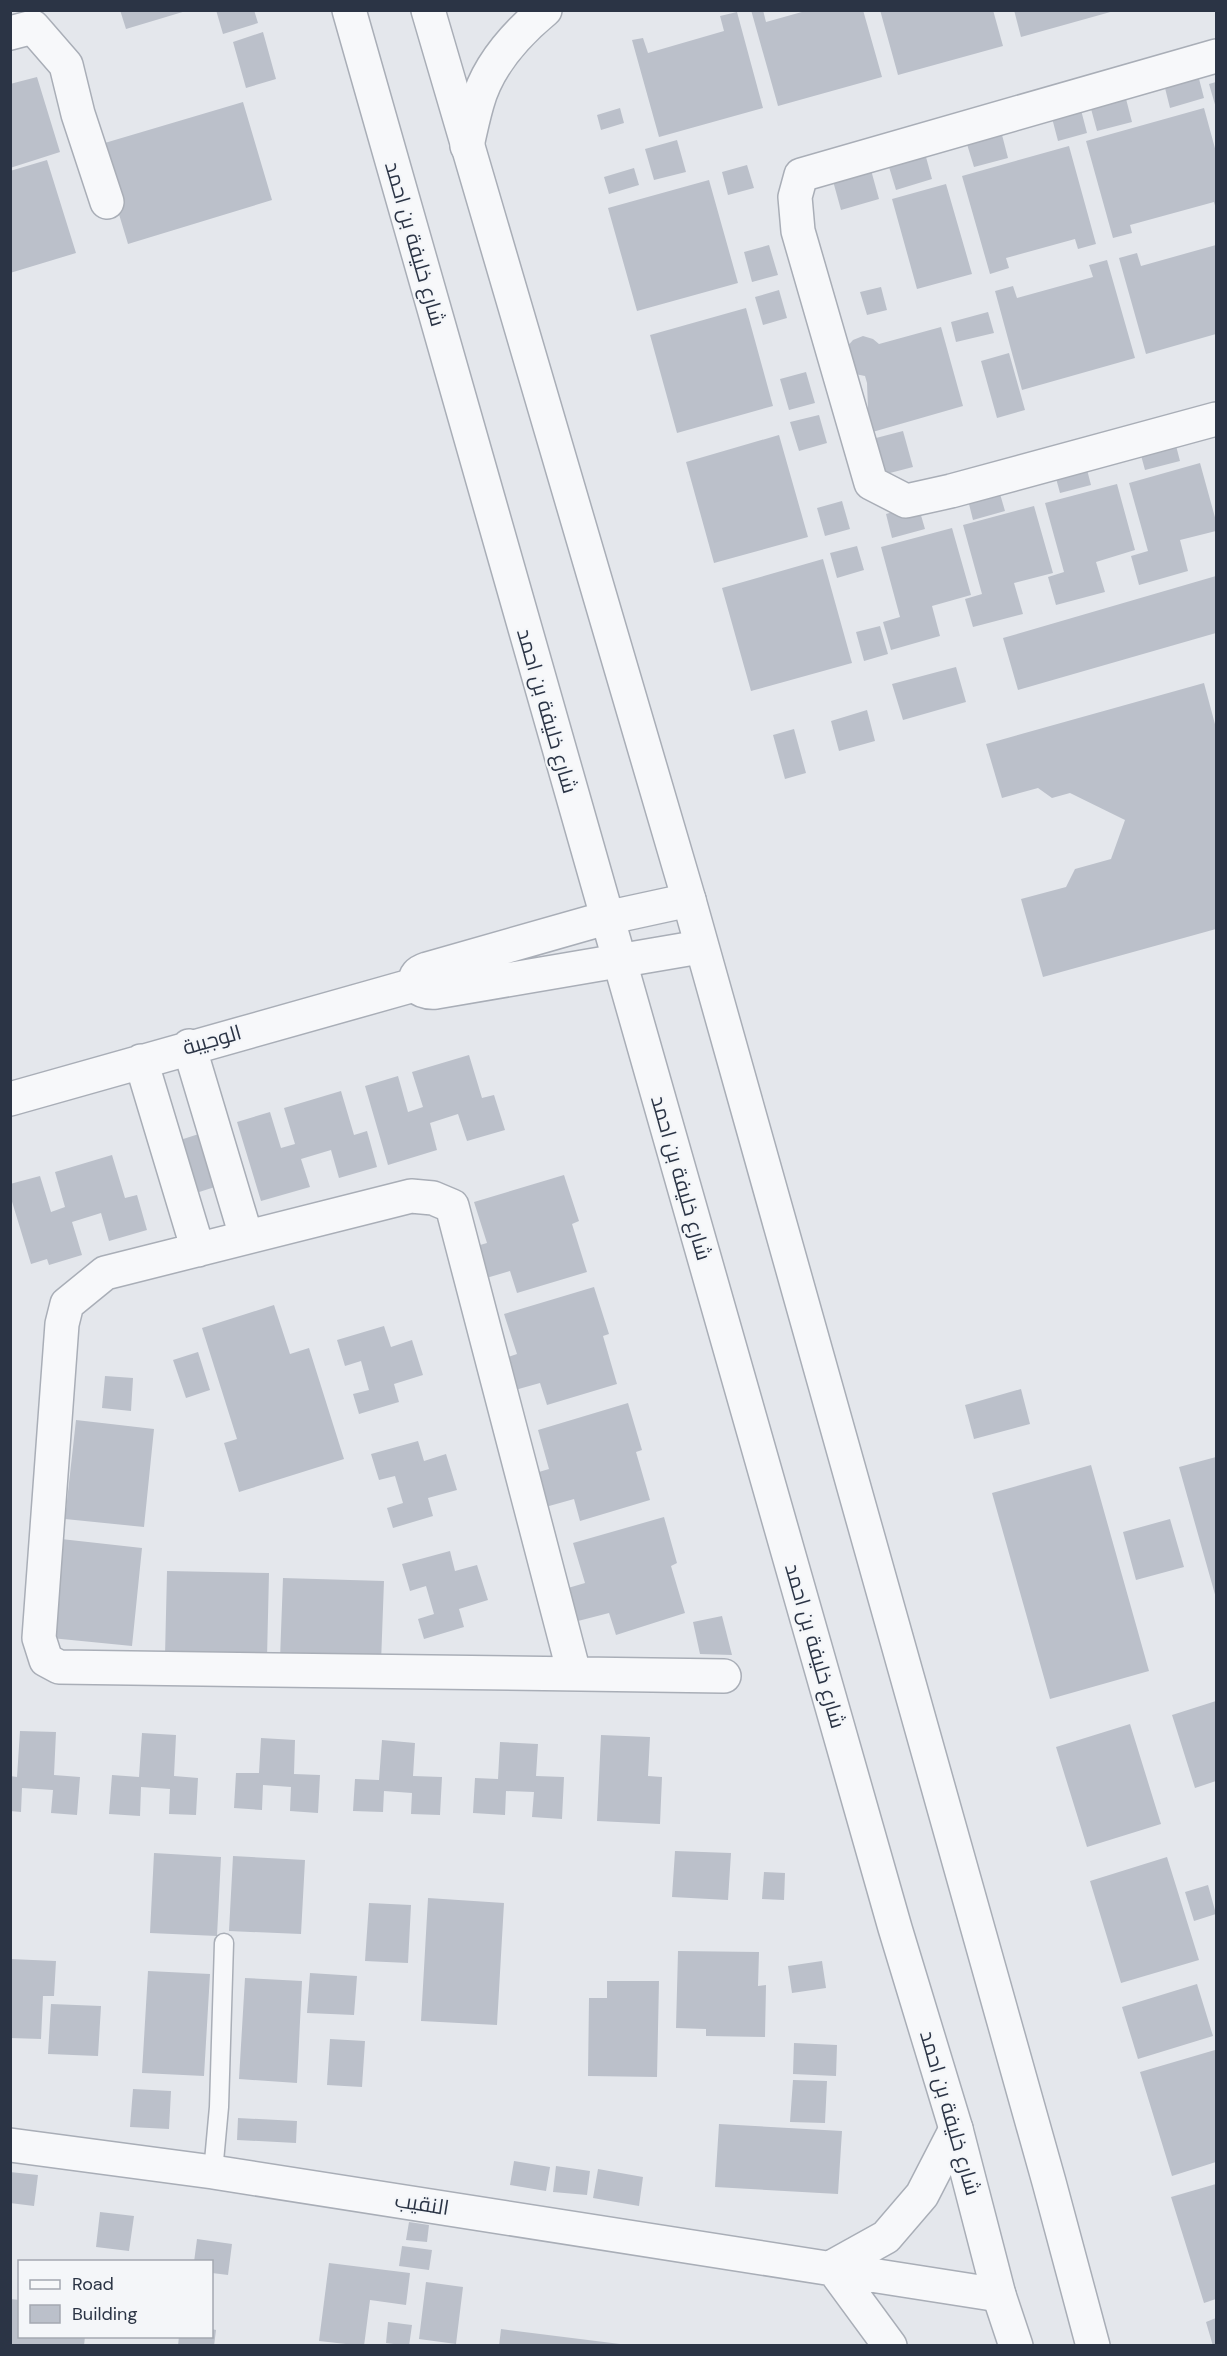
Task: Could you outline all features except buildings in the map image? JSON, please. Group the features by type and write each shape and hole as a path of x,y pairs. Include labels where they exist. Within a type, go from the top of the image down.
{"street":[{"name":"شارع خليفة بن احمد","path":"349,10 895,1928 956,2129 999,2295 1016,2346"},
{"path":"428,10 689,900 700,947 1030,2115 1093,2346"},
{"path":"467,146 477,102 497,62 525,27 545,10"},
{"path":"22,30 66,65 78,114 107,202"},
{"path":"1216,57 801,175 795,197 798,231 872,483 906,501 951,491 1216,419"},
{"path":"689,900 606,918 420,971 415,977 414,985 420,990 436,992 700,947"},
{"name":"الوجيبة","path":"10,1099 189,1046 414,985"},
{"path":"189,1046 246,1236"},
{"path":"141,1061 198,1250"},
{"path":"574,1673 452,1206 433,1198 411,1196 246,1236 105,1273 67,1304 62,1324 39,1638 46,1660 59,1667 724,1676"},
{"path":"890,2346 832,2267 886,2237 922,2195 956,2129"},
{"name":"النقيب","path":"10,2145 213,2172 832,2267 999,2295"}],"lane":[{"path":"213,2172 219,2107 224,1943"}]}
